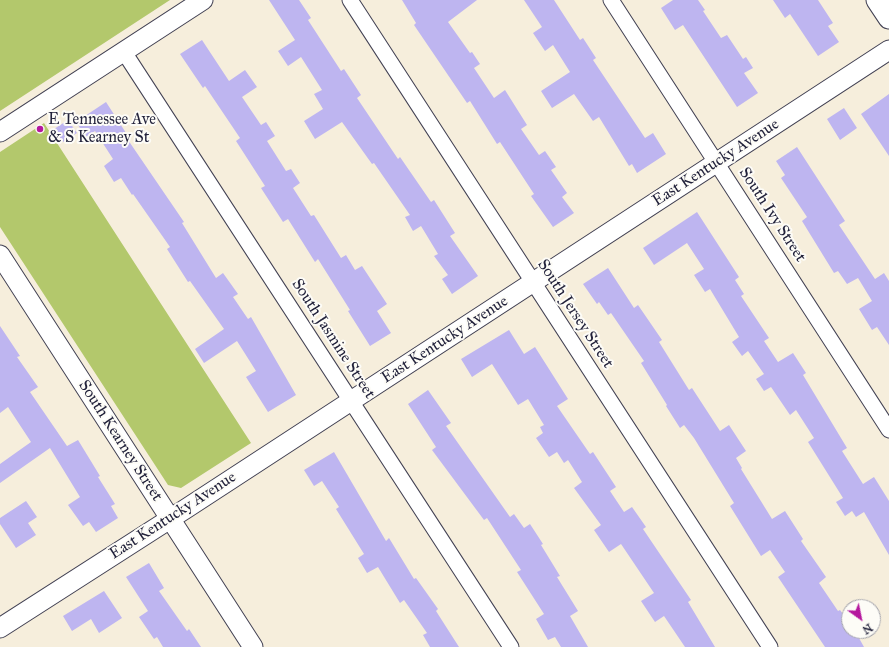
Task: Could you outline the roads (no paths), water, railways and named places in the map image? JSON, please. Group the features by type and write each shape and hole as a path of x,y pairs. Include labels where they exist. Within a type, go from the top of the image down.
{"main road":[{"path":"877,0 889,18"}],"street":[{"path":"0,132 203,0"},
{"name":"South Jersey Street","path":"350,0 770,647"},
{"name":"South Ivy Street","path":"610,0 889,430"},
{"name":"East Kentucky Avenue","path":"0,628 889,50"},
{"name":"South Jasmine Street","path":"124,52 511,647"},
{"name":"South Kearney Street","path":"0,255 253,647"}],"place":[{"name":"E Tennessee Ave & S Kearney St","path":"40,129"}]}
